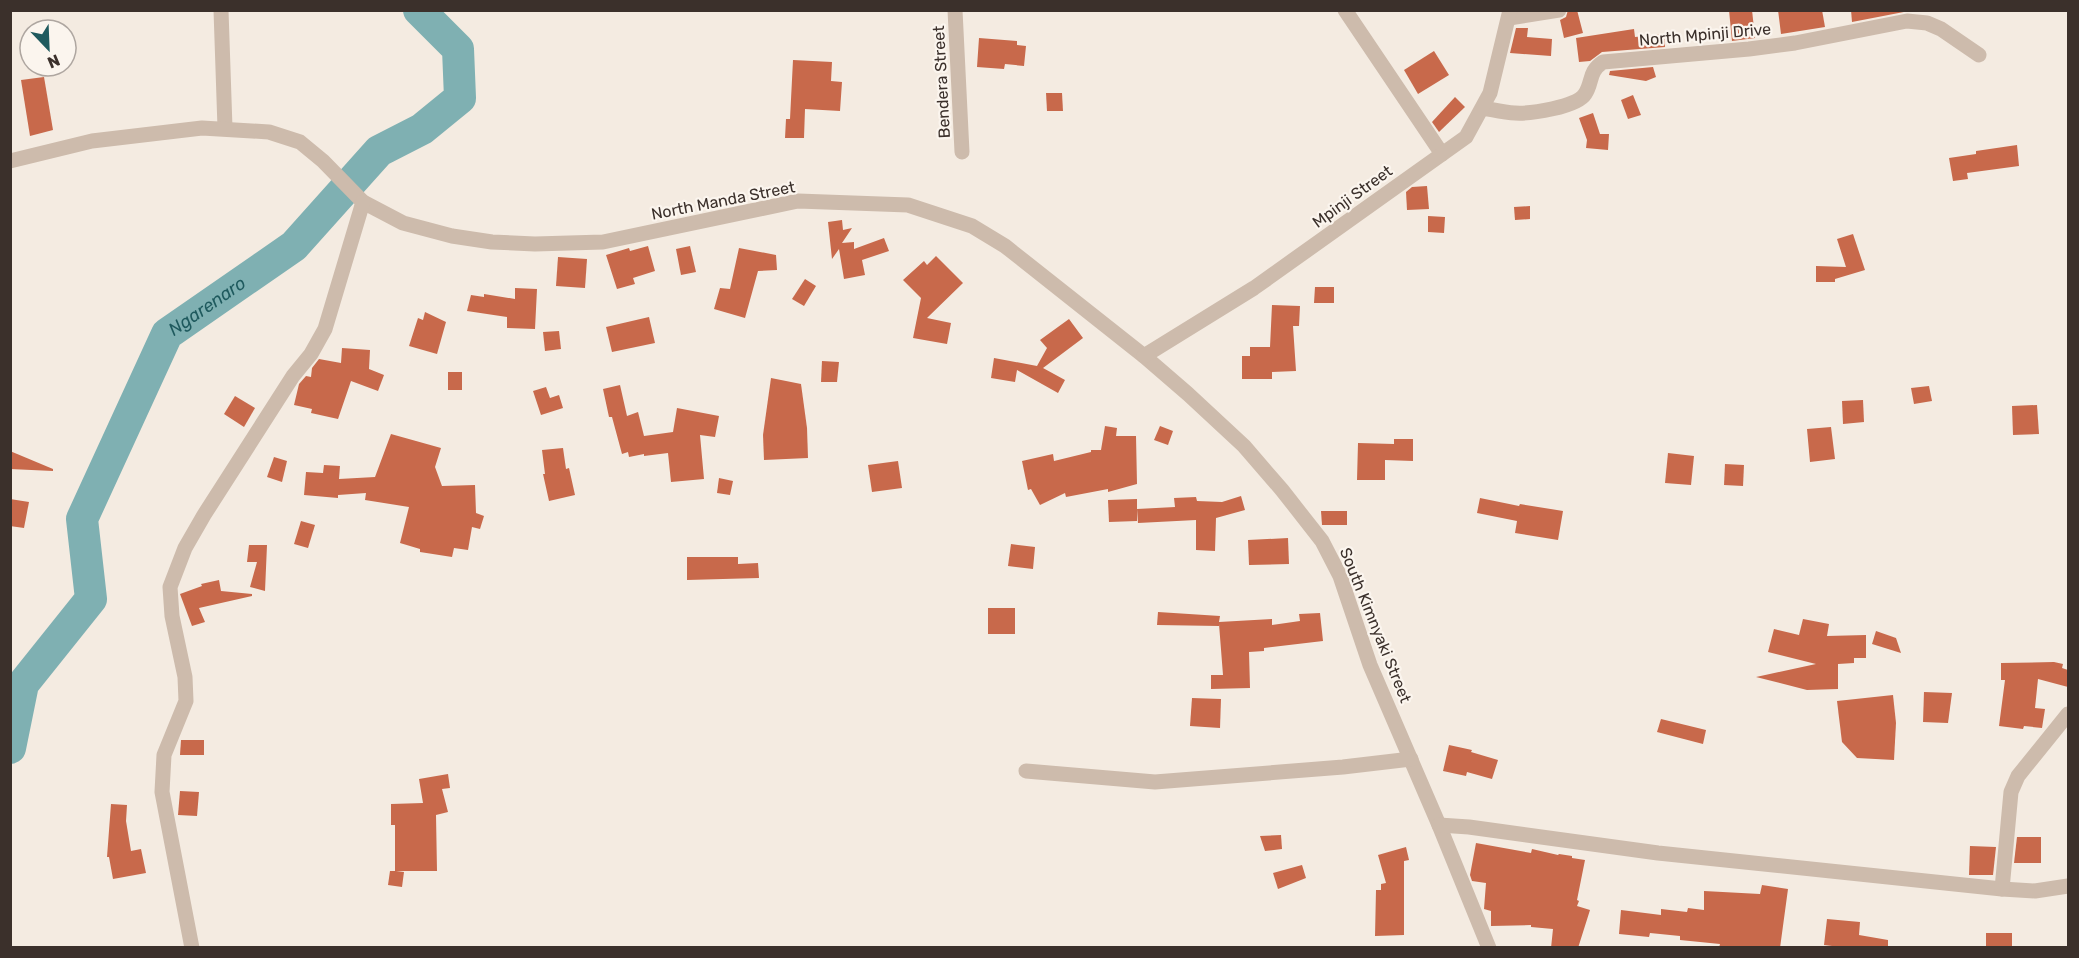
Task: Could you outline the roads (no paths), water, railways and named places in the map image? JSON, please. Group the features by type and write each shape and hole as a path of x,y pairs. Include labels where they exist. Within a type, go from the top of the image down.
{"street":[{"path":"10,161 92,141 202,128 225,128 221,10"},
{"name":"Bendera Street","path":"956,10 962,152"},
{"path":"1345,10 1442,154"},
{"path":"1510,14 1559,10"},
{"name":"Mpinji Street","path":"1144,356 1254,288 1466,137 1490,93 1510,14"},
{"name":"North Mpinji Drive","path":"1483,108 1528,113 1570,104 1581,99 1587,92 1595,67 1603,62 1795,43 1907,21 1927,23 1941,29 1979,55"},
{"name":"North Manda Street","path":"225,128 269,132 300,142 323,161 363,202 403,223 424,230 492,242 535,244 603,242 798,201 908,205 972,226 1005,246 1127,343"},
{"path":"192,948 162,792 164,755 186,701 184,677 172,616 170,587 185,548 204,515 293,376 311,354 325,328 363,202"},
{"name":"South Kimnyaki Street","path":"1127,343 1244,446 1322,541 1340,576 1370,665 1489,948"},
{"path":"2001,889 2011,792 2018,776 2068,714"},
{"path":"1026,771 1155,782 1343,767 1411,759"},
{"path":"1439,825 1469,827 1647,852 2001,889 2035,891 2068,886"}],"waterway":[{"name":"Ngarenaro","path":"10,748 23,684 91,599 82,519 167,334 294,246 379,151 422,129 460,98 458,49 419,10"}]}
